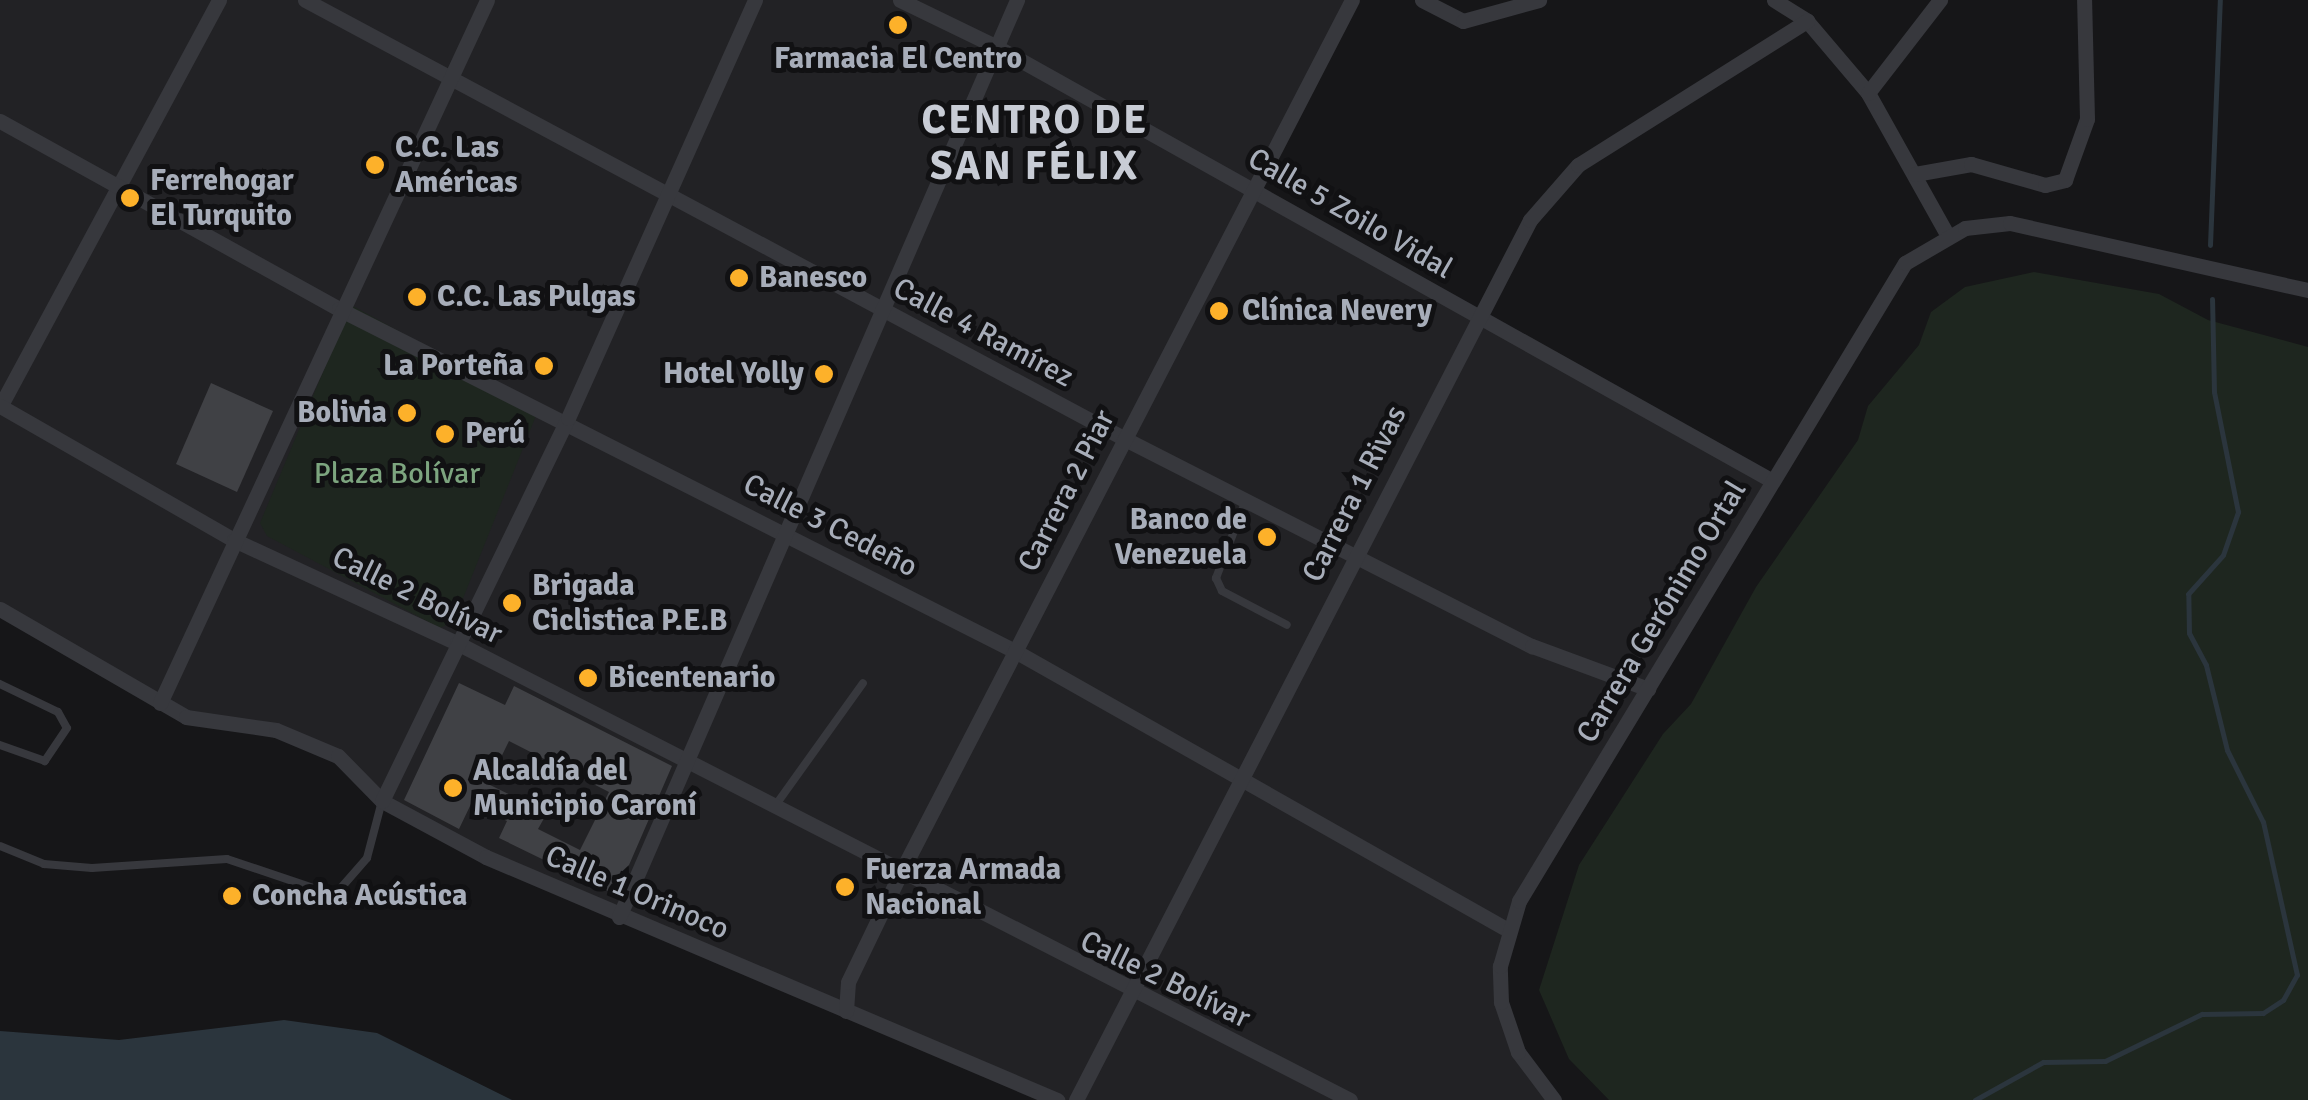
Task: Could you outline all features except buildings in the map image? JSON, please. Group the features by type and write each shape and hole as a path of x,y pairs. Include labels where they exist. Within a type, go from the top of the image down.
{"street":[{"path":"0,406 219,0"},
{"name":"Calle 4 Ramírez","path":"306,0 450,82 1125,438 1532,646 1648,690"},
{"path":"160,704 339,309 487,0"},
{"path":"382,802 568,418 755,0"},
{"name":"Calle 5 Zoilo Vidal","path":"900,0 996,46 1771,480"},
{"path":"619,916 790,538 1017,0"},
{"name":"Carrera 2 Piar","path":"846,1011 848,982 899,876 1352,0"},
{"path":"1422,0 1463,21 1539,0"},
{"path":"1774,0 1807,21 1868,94 1948,236"},
{"path":"1868,94 1940,0"},
{"path":"1915,174 1971,164 2045,185 2066,180 2086,119 2084,0"},
{"name":"Carrera 1 Rivas","path":"1076,1100 1476,318 1530,220 1578,165 1807,21"},
{"name":"Calle 3 Cedeño","path":"0,121 339,309 568,418 790,538 1015,651 1508,930"},
{"name":"Carrera Gerónimo Ortal","path":"1554,1100 1505,1020 1500,966 1508,930 1888,285 1918,252 1948,236 2010,223 2308,290"},
{"name":"Calle 2 Bolívar","path":"0,406 234,540 457,643 1129,994 1350,1100"},
{"name":"Calle 1 Orinoco","path":"0,608 186,717 276,730 338,756 382,802 619,916 1057,1100"}],"lane":[{"path":"1246,500 1216,578 1222,592 1287,626"},
{"path":"772,810 863,683"},
{"path":"0,684 58,712 67,728 45,761 0,746"},
{"path":"0,846 44,864 92,868 227,859 325,892 340,889 366,858 382,802"}],"shaded area":[{"path":"0,0 1352,0 1253,190 1772,480 1508,930 1505,1020 1554,1100 1057,1100 619,917 382,801 361,771 311,745 186,717 0,607"},
{"path":"284,1020 377,1033 512,1100 0,1100 0,1031 119,1040"}],"green space":[{"path":"2034,272 2159,294 2208,320 2308,347 2308,1100 1609,1100 1569,1059 1539,990 1579,865 1663,734 1691,704 1756,587 1858,440 1868,406 1919,345 1931,312 1965,287"},
{"name":"Plaza Bolívar","path":"351,305 539,408 454,621 440,628 267,536 260,523"}],"waterway":[{"path":"2210,245 2220,0"},
{"path":"1975,1100 2043,1062 2105,1061 2202,1014 2263,1013 2283,1000 2297,975 2263,822 2227,750 2206,665 2189,633 2188,594 2223,555 2238,512 2214,392 2212,299"}],"place":[{"name":"Farmacia El Centro","path":"898,25"},
{"name":"C.C. Las Américas","path":"375,165"},
{"name":"Ferrehogar El Turquito","path":"130,198"},
{"name":"Banesco","path":"739,278"},
{"name":"C.C. Las Pulgas","path":"417,297"},
{"name":"Clínica Nevery","path":"1219,311"},
{"name":"La Porteña","path":"544,366"},
{"name":"Hotel Yolly","path":"824,374"},
{"name":"Bolivia","path":"407,413"},
{"name":"Perú","path":"445,434"},
{"name":"Banco de Venezuela","path":"1267,537"},
{"name":"Brigada Ciclistica P.E.B","path":"512,603"},
{"name":"Bicentenario","path":"588,678"},
{"name":"Alcaldía del Municipio Caroní","path":"453,788"},
{"name":"Fuerza Armada Nacional","path":"845,887"},
{"name":"Concha Acústica","path":"232,896"}],"district":[{"name":"CENTRO DE SAN FÉLIX","path":"1035,143"}]}
